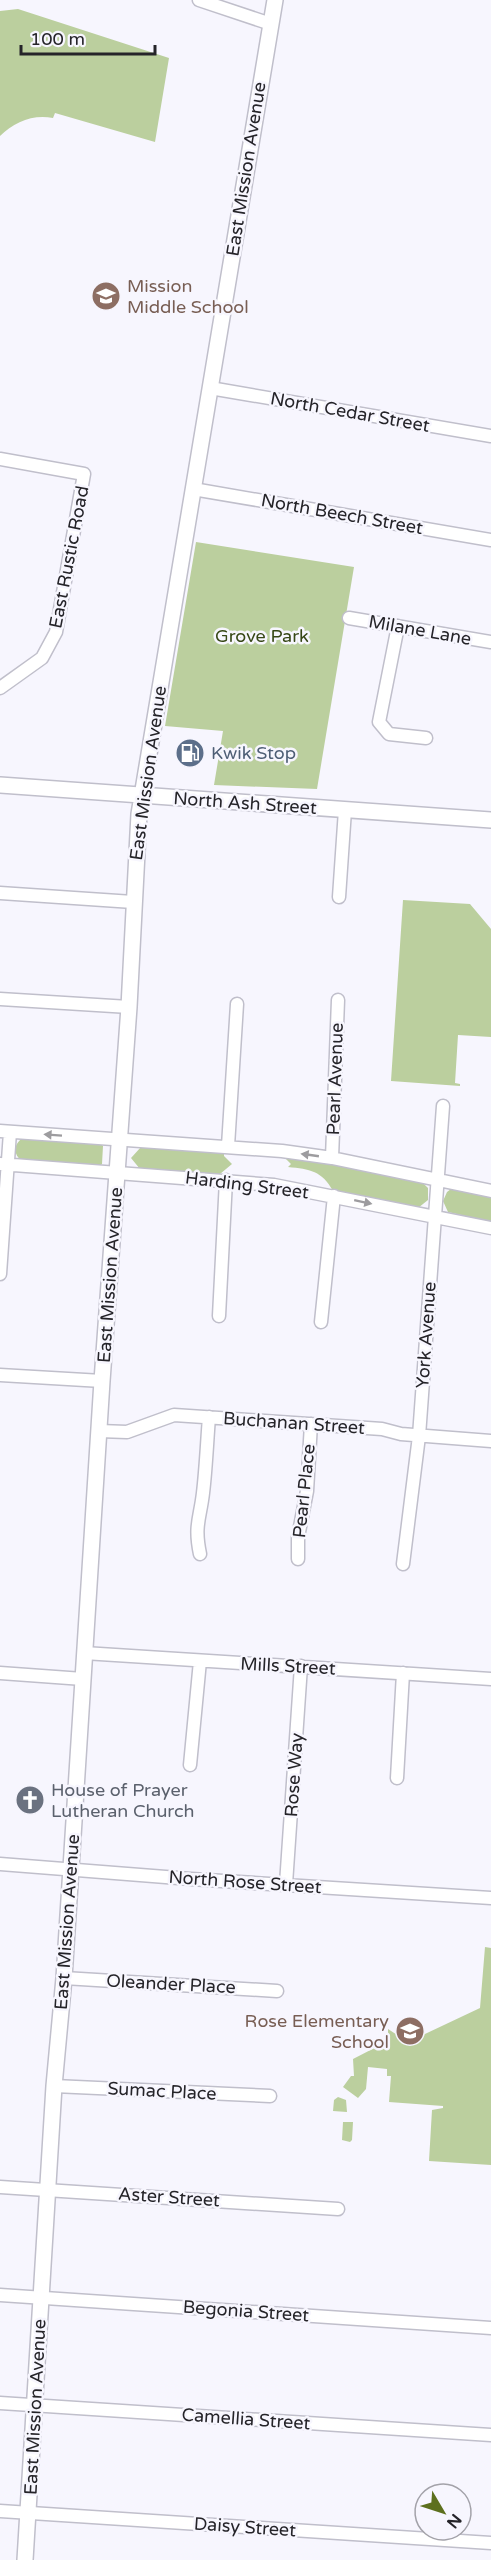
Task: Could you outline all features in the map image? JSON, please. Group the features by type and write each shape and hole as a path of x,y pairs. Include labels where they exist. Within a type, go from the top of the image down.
{"main road":[{"name":"East Mission Avenue","path":"25,2560 54,2086 64,1978 141,795 275,0"},
{"name":"North Ash Street","path":"0,785 491,820"}],"street":[{"path":"199,0 271,24"},
{"name":"North Cedar Street","path":"210,388 491,436"},
{"name":"East Rustic Road","path":"0,459 84,474 56,632 42,658 0,688"},
{"name":"North Beech Street","path":"193,489 491,540"},
{"name":"Milane Lane","path":"349,618 491,642"},
{"path":"398,626 379,722 389,734 426,738"},
{"path":"339,897 345,810"},
{"path":"0,893 133,902"},
{"path":"0,999 129,1007"},
{"name":"Pearl Avenue","path":"332,1158 338,1000"},
{"path":"228,1146 237,1004"},
{"name":"York Avenue","path":"403,1564 419,1436 443,1106"},
{"path":"0,1274 5,1131"},
{"name":"Harding Street","path":"5,1131 228,1146 332,1158 491,1191"},
{"name":"Harding Street","path":"4,1165 274,1185 491,1228"},
{"path":"219,1316 226,1180"},
{"path":"321,1322 334,1196"},
{"path":"0,1375 102,1381"},
{"name":"Buchanan Street","path":"99,1431 127,1432 174,1415 382,1429 419,1436 491,1441"},
{"path":"200,1554 196,1535 203,1495 209,1417"},
{"name":"Pearl Place","path":"298,1559 298,1537 307,1491 311,1424"},
{"name":"Mills Street","path":"84,1653 491,1679"},
{"path":"190,1765 200,1661"},
{"name":"Rose Way","path":"286,1884 301,1666"},
{"path":"0,1673 83,1678"},
{"path":"397,1778 403,1673"},
{"name":"North Rose Street","path":"0,1864 491,1898"},
{"name":"Oleander Place","path":"64,1978 277,1990"},
{"name":"Sumac Place","path":"54,2086 270,2096"},
{"name":"Aster Street","path":"0,2187 338,2209"},
{"name":"Begonia Street","path":"0,2295 491,2328"},
{"name":"Camellia Street","path":"0,2403 491,2434"},
{"name":"Daisy Street","path":"0,2511 491,2543"}],"green space":[{"path":"18,9 169,58 155,142 55,113 53,118 38,117 24,120 0,136 0,11"},
{"name":"Grove Park","path":"196,542 354,567 317,789 214,785 223,731 165,726"},
{"path":"403,900 470,904 491,929 491,1037 458,1035 455,1083 460,1086 391,1081"},
{"path":"23,1138 100,1143 103,1146 102,1164 98,1167 22,1161 15,1150 17,1143"},
{"path":"141,1147 224,1152 224,1156 232,1164 220,1174 140,1169 131,1158"},
{"path":"282,1155 422,1182 428,1188 428,1200 418,1208 333,1191 329,1184 315,1172 288,1167 291,1164"},
{"path":"451,1189 491,1195 491,1222 448,1212 443,1201"},
{"path":"485,1947 491,1948 491,2165 429,2161 432,2110 443,2108 443,2106 389,2102 391,2076 387,2076 387,2069 368,2067 366,2089 358,2098 343,2087 351,2076 354,2076 353,2059 388,2041 388,2029 408,2042 480,2008"},
{"path":"338,2097 346,2100 347,2112 333,2111 334,2100"},
{"path":"343,2122 353,2122 350,2142 342,2140"}],"place":[{"name":"Mission Middle School","path":"106,296"},
{"name":"Kwik Stop","path":"190,753"},
{"name":"House of Prayer Lutheran Church","path":"30,1800"},
{"name":"Rose Elementary School","path":"410,2031"}]}
